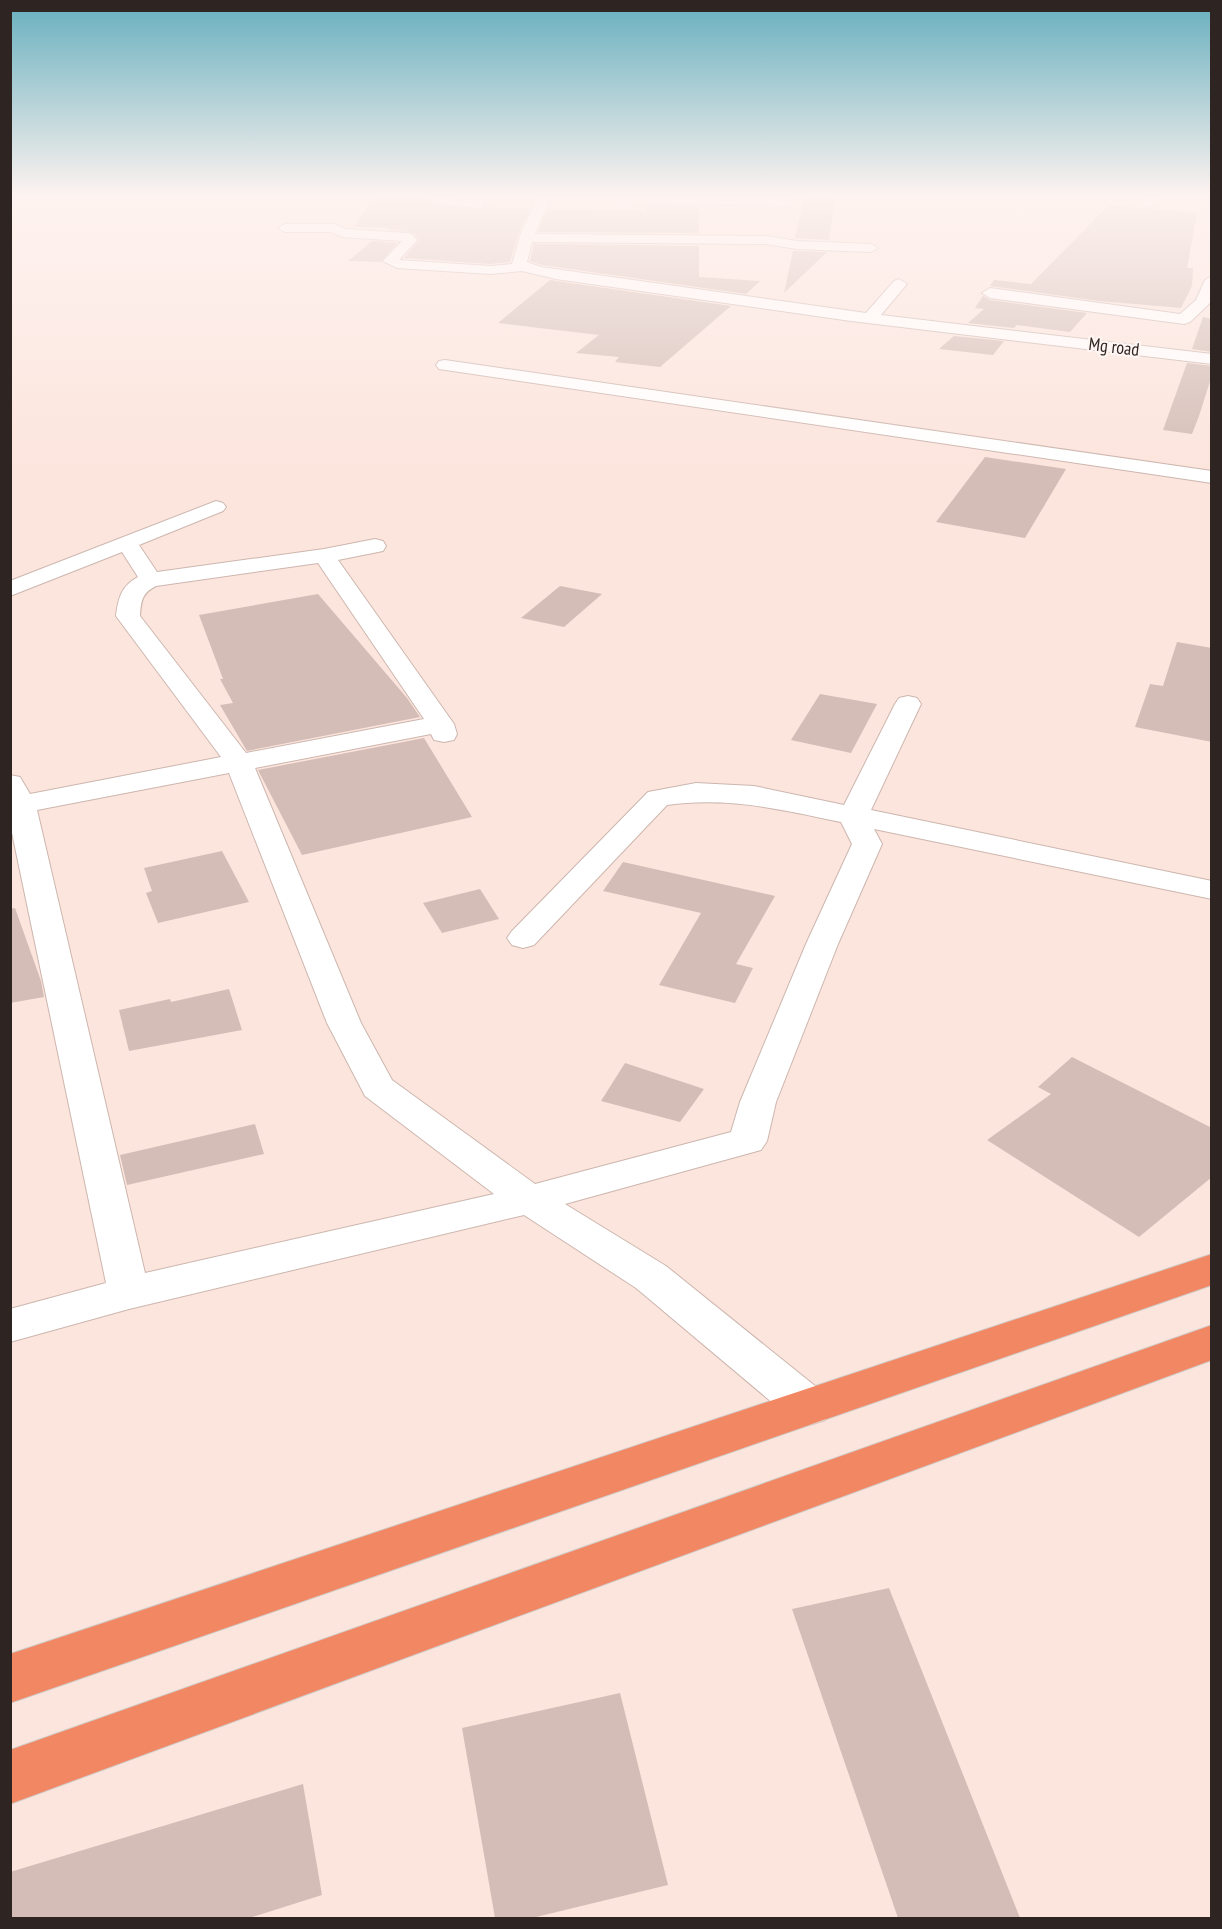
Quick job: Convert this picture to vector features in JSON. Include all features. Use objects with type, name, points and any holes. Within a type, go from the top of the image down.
[{"type":"highway","points":[[10,1679],[1212,1269]]},
{"type":"highway","points":[[10,1777],[1212,1341]]},
{"type":"street","name":"Mg road","points":[[655,287],[744,303],[1212,359]]},
{"type":"street","points":[[870,318],[896,287]]},
{"type":"street","points":[[990,293],[1184,319],[1203,302],[1209,287]]},
{"type":"street","points":[[445,365],[1212,477]]},
{"type":"street","points":[[10,589],[216,507]]},
{"type":"street","points":[[127,543],[152,580]]},
{"type":"street","points":[[375,546],[324,556],[152,580],[136,586],[129,597],[128,616],[239,762],[344,1023],[378,1088],[529,1200],[651,1277],[809,1407]]},
{"type":"street","points":[[129,1293],[14,798],[442,729],[324,556]]},
{"type":"street","points":[[853,817],[908,704]]},
{"type":"street","points":[[523,938],[658,798],[696,792],[754,795],[1212,890]]},
{"type":"street","points":[[10,1326],[129,1293],[529,1200],[748,1140],[758,1102],[822,944],[867,844],[853,817]]},
{"type":"building","points":[[542,287],[599,287],[731,306],[660,367],[615,362],[619,357],[576,353],[599,335],[498,323]]},
{"type":"building","points":[[697,287],[754,287],[746,294]]},
{"type":"building","points":[[997,287],[1191,287],[1181,308],[1099,301]]},
{"type":"building","points":[[983,296],[990,300],[1087,313],[1070,332],[1017,325],[1014,328],[968,323],[984,309],[975,308]]},
{"type":"building","points":[[1203,317],[1212,319],[1212,352],[1192,349]]},
{"type":"building","points":[[954,336],[1004,341],[993,355],[939,349]]},
{"type":"building","points":[[1187,363],[1212,366],[1212,375],[1192,434],[1163,430]]},
{"type":"building","points":[[985,457],[1066,469],[1025,538],[936,522]]},
{"type":"building","points":[[560,586],[602,594],[564,627],[521,618]]},
{"type":"building","points":[[318,594],[407,698],[420,717],[247,751],[220,705],[233,703],[220,679],[223,679],[199,615]]},
{"type":"building","points":[[1177,642],[1212,648],[1212,742],[1135,727],[1150,684],[1163,686]]},
{"type":"building","points":[[820,694],[877,704],[851,753],[791,740]]},
{"type":"building","points":[[424,738],[472,817],[302,855],[258,770]]},
{"type":"building","points":[[222,851],[249,902],[158,923],[146,893],[152,891],[144,868]]},
{"type":"building","points":[[623,862],[775,896],[736,964],[753,968],[735,1003],[659,985],[701,913],[603,891]]},
{"type":"building","points":[[480,889],[499,919],[442,933],[423,903]]},
{"type":"building","points":[[15,908],[41,981],[44,997],[10,1003],[10,909]]},
{"type":"building","points":[[229,989],[242,1030],[129,1051],[119,1010],[170,999],[171,1002]]},
{"type":"building","points":[[1072,1057],[1212,1128],[1212,1177],[1139,1237],[987,1140],[1051,1094],[1038,1087]]},
{"type":"building","points":[[625,1063],[704,1089],[680,1122],[601,1101]]},
{"type":"building","points":[[255,1124],[264,1154],[127,1185],[120,1155]]},
{"type":"building","points":[[889,1588],[1020,1918],[898,1918],[792,1609]]},
{"type":"building","points":[[620,1693],[668,1885],[532,1918],[495,1918],[462,1728]]},
{"type":"building","points":[[303,1784],[322,1895],[249,1918],[10,1918],[10,1872]]}]
